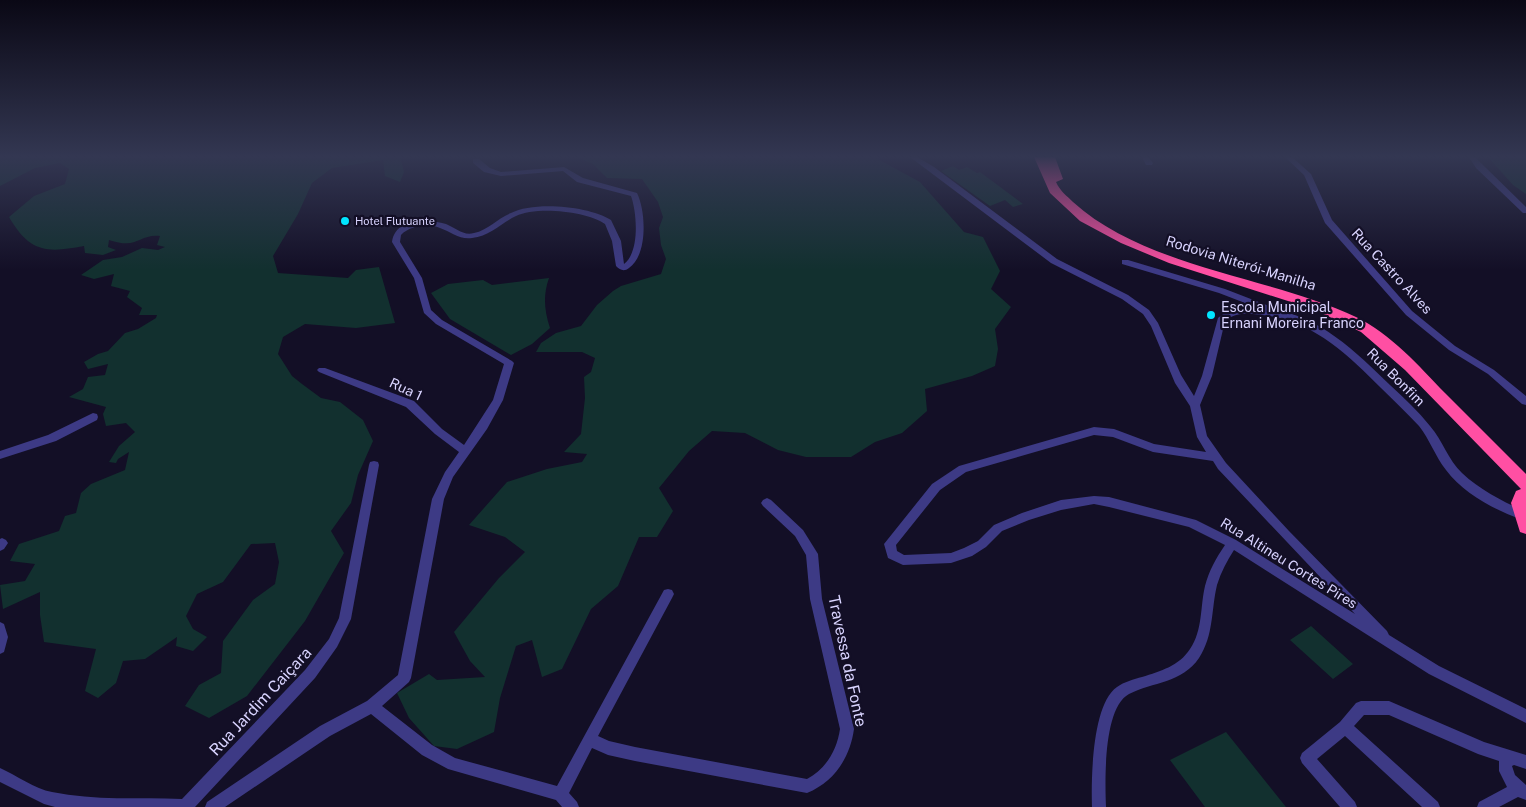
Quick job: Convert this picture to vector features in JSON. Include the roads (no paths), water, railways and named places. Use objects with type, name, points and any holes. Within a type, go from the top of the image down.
[{"type":"highway","name":"Rodovia Niterói-Manilha","points":[[1060,195],[1067,203],[1106,232],[1158,255],[1294,296],[1354,321],[1405,360],[1508,459],[1526,470]]},
{"type":"highway","name":"Rodovia Niterói-Manilha","points":[[1071,195],[1090,212],[1114,226],[1160,247],[1304,290],[1332,301],[1362,318],[1415,359],[1508,459],[1526,484]]},
{"type":"highway","points":[[1523,520],[1519,503],[1522,496],[1526,494]]},
{"type":"street","points":[[212,807],[325,732],[372,706],[404,678],[438,499],[449,474],[498,400],[509,363],[439,322],[427,310],[418,278],[396,242],[400,229],[407,226],[428,224],[443,226],[462,235],[473,236],[520,211],[536,209],[594,215],[608,222],[615,235],[620,266],[624,268],[630,264],[640,241],[638,206],[633,195]]},
{"type":"street","points":[[968,195],[1044,254],[1073,273],[1119,293],[1148,313],[1155,324],[1182,389],[1196,405],[1202,437],[1215,457],[1285,534],[1393,645]]},
{"type":"street","name":"Rua Castro Alves","points":[[1316,195],[1328,221],[1409,312],[1452,348],[1492,372],[1526,401]]},
{"type":"street","points":[[1509,195],[1526,211]]},
{"type":"street","points":[[1125,262],[1222,291],[1273,311]]},
{"type":"street","name":"Rua Bonfim","points":[[1196,405],[1207,376],[1221,320],[1226,315],[1236,312],[1273,311],[1319,329],[1346,348],[1427,430],[1453,471],[1470,486],[1523,520]]},
{"type":"street","name":"Rua 1","points":[[322,370],[410,404],[421,411],[429,423],[442,435],[466,451]]},
{"type":"street","points":[[0,455],[52,438],[93,417]]},
{"type":"street","name":"Rua Altineu Cortes Pires","points":[[1215,457],[1153,448],[1114,433],[1094,431],[963,469],[936,487],[890,544],[892,554],[903,560],[951,558],[968,552],[982,544],[998,528],[1026,516],[1061,505],[1094,500],[1192,523],[1232,542],[1434,670],[1526,716]]},
{"type":"street","name":"Rua Jardim Caiçara","points":[[188,806],[310,674],[333,643],[345,619],[374,465]]},
{"type":"street","name":"Travessa da Fonte","points":[[591,740],[608,748],[635,754],[807,786],[817,783],[833,763],[846,740],[847,728],[816,599],[812,554],[799,533],[767,503]]},
{"type":"street","points":[[1099,807],[1102,754],[1110,705],[1122,691],[1165,676],[1186,663],[1194,655],[1205,633],[1214,576],[1232,542]]},
{"type":"street","points":[[560,794],[591,740],[626,670],[668,594]]},
{"type":"street","points":[[0,628],[2,638],[0,648]]},
{"type":"street","points":[[372,706],[428,750],[453,764],[560,794],[572,807]]},
{"type":"street","points":[[1350,807],[1307,758],[1345,727],[1361,708],[1389,708],[1483,749],[1520,760]]},
{"type":"street","points":[[1345,727],[1433,807]]},
{"type":"street","points":[[1484,807],[1522,791],[1508,779],[1504,769],[1506,761],[1520,760]]},
{"type":"street","points":[[0,775],[49,799],[99,806],[188,806]]},
{"type":"place","name":"Hotel Flutuante","points":[[345,221]]},
{"type":"place","name":"Escola Municipal Ernani Moreira Franco","points":[[1211,315]]}]
